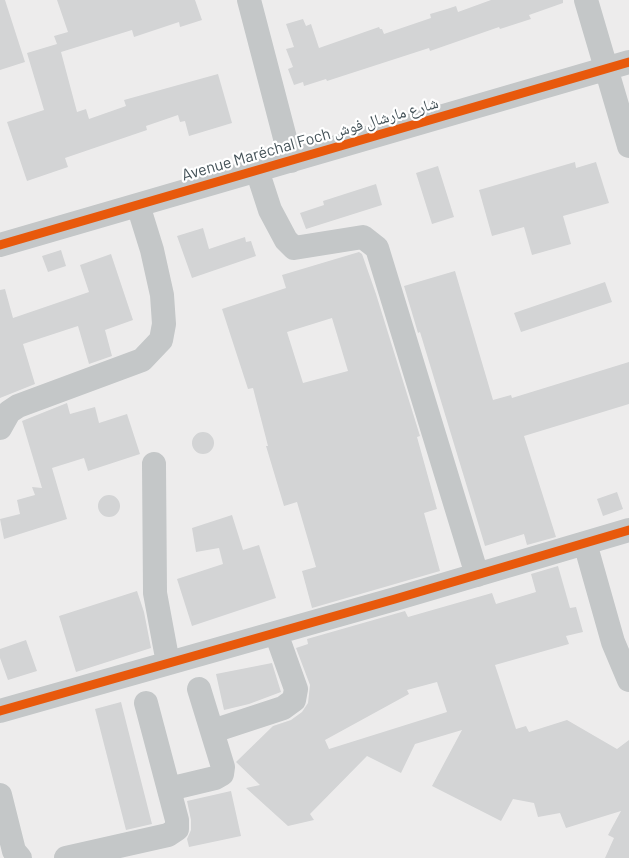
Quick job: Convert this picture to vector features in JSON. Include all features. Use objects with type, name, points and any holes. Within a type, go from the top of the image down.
[{"type":"street","points":[[249,0],[291,160]]},
{"type":"street","points":[[586,0],[618,66],[629,146]]},
{"type":"street","name":"Avenue Maréchal Foch شارع مارشال فوش","points":[[0,245],[618,66]]},
{"type":"street","points":[[257,170],[270,210],[286,240],[294,248],[363,237],[378,248],[477,575]]},
{"type":"street","points":[[0,428],[9,412],[18,406],[142,360],[161,340],[164,324],[162,295],[152,250],[138,205]]},
{"type":"street","points":[[154,464],[155,593],[168,663]]},
{"type":"street","points":[[0,711],[629,530]]},
{"type":"street","points":[[585,543],[613,642],[629,680]]},
{"type":"street","points":[[213,730],[283,708],[294,700],[296,689],[276,633]]},
{"type":"street","points":[[169,789],[215,778],[222,774],[223,767],[199,688]]},
{"type":"street","points":[[66,858],[168,835],[177,829],[177,820],[146,703]]},
{"type":"street","points":[[0,795],[14,851],[20,858]]},
{"type":"building","points":[[0,0],[5,0],[25,62],[0,70]]},
{"type":"building","points":[[57,0],[195,0],[202,20],[180,27],[179,22],[134,37],[132,30],[61,52],[77,112],[86,109],[89,119],[126,106],[124,100],[218,74],[232,123],[189,136],[185,121],[180,122],[178,115],[146,126],[147,130],[65,158],[68,167],[27,181],[7,122],[44,110],[27,53],[57,44],[54,36],[68,32]]},
{"type":"building","points":[[491,0],[563,0],[563,3],[529,15],[531,19],[500,29],[499,27],[430,51],[429,48],[327,81],[326,79],[304,86],[303,82],[294,85],[288,69],[293,67],[286,49],[294,47],[286,24],[303,19],[306,26],[311,24],[319,48],[379,27],[384,34],[431,18],[430,14],[456,6],[458,12]]},
{"type":"building","points":[[575,162],[576,168],[596,162],[609,203],[563,216],[571,244],[532,255],[524,227],[492,236],[479,190]]},
{"type":"building","points":[[438,166],[454,217],[432,224],[416,173]]},
{"type":"building","points":[[376,184],[382,205],[306,229],[300,213],[324,205],[323,201]]},
{"type":"building","points":[[203,228],[209,249],[245,237],[246,242],[251,241],[256,256],[192,278],[177,236]]},
{"type":"building","points":[[61,250],[66,266],[48,272],[42,256]]},
{"type":"building","points":[[359,252],[362,254],[420,436],[417,437],[437,509],[424,513],[440,571],[312,608],[302,571],[316,567],[297,502],[284,506],[266,446],[268,446],[253,388],[248,389],[222,309],[286,288],[282,275]],"holes":[[[332,318],[348,371],[303,383],[287,332]]]},
{"type":"building","points":[[111,254],[133,320],[105,330],[112,356],[89,364],[78,326],[23,344],[35,384],[0,398],[0,290],[5,289],[13,318],[89,292],[80,265]]},
{"type":"building","points":[[455,271],[493,400],[511,395],[512,398],[629,362],[629,404],[524,436],[556,537],[527,545],[524,534],[485,546],[404,286]]},
{"type":"building","points":[[605,282],[612,302],[521,332],[514,313]]},
{"type":"building","points":[[67,403],[70,414],[95,407],[99,423],[127,414],[140,454],[88,471],[84,458],[52,468],[67,519],[4,539],[0,519],[20,514],[17,500],[35,495],[32,487],[42,488],[22,421]]},
{"type":"building","points":[[203,432],[211,435],[214,443],[211,451],[203,454],[195,451],[192,443],[195,435]]},
{"type":"building","points":[[617,492],[623,509],[603,516],[597,499]]},
{"type":"building","points":[[109,495],[117,498],[120,506],[117,514],[109,517],[101,514],[98,506],[101,498]]},
{"type":"building","points":[[232,515],[243,550],[259,545],[276,598],[192,626],[177,579],[223,564],[219,548],[196,552],[192,528]]},
{"type":"building","points":[[558,566],[570,608],[576,607],[583,632],[566,636],[569,644],[495,665],[516,729],[526,726],[529,732],[567,720],[617,749],[629,740],[629,858],[605,858],[614,838],[608,835],[621,811],[566,828],[560,813],[538,817],[534,803],[513,799],[501,821],[432,786],[462,730],[415,744],[401,773],[367,756],[310,814],[314,820],[288,826],[246,788],[260,785],[236,762],[273,726],[291,720],[302,712],[308,703],[310,685],[296,648],[308,644],[307,639],[405,611],[408,617],[492,593],[496,604],[536,592],[531,574]],"holes":[[[437,682],[447,712],[329,749],[325,740],[409,694],[407,690]]]},
{"type":"building","points":[[137,591],[151,648],[76,672],[59,616]]},
{"type":"building","points":[[26,640],[37,671],[8,680],[0,658],[0,649]]},
{"type":"building","points":[[272,663],[281,692],[249,704],[224,710],[216,674]]},
{"type":"building","points":[[121,702],[152,824],[126,830],[95,709]]},
{"type":"building","points":[[231,791],[241,836],[189,847],[187,839],[191,830],[191,820],[187,801]]},
{"type":"cycle path","points":[[0,245],[629,62]]},
{"type":"cycle path","points":[[0,711],[629,530]]}]
